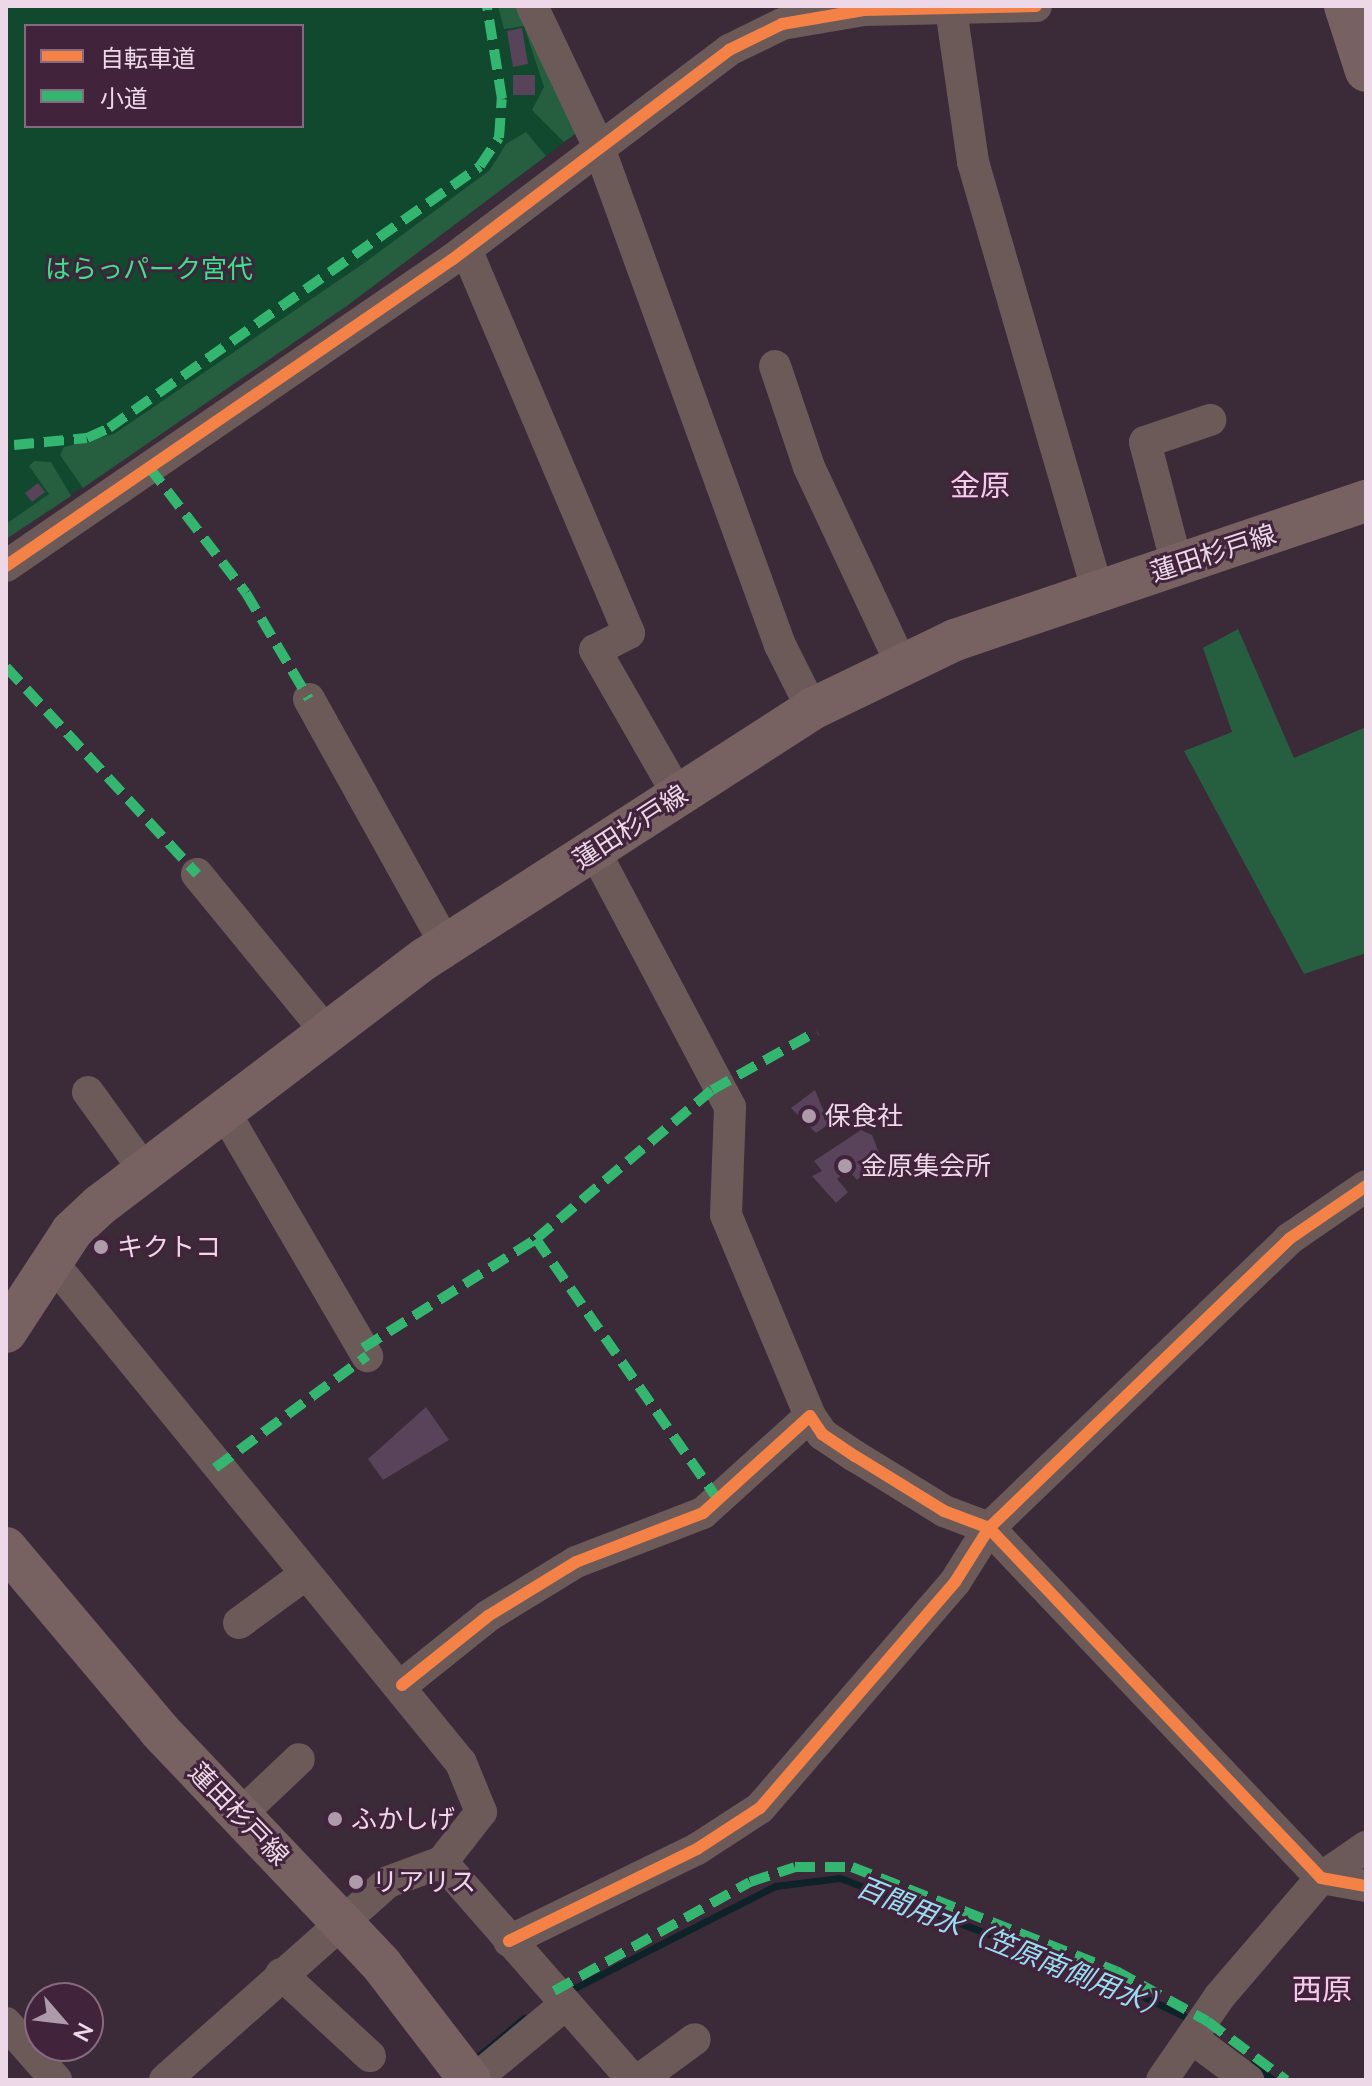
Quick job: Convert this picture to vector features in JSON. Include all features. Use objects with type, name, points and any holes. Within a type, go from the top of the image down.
[{"type":"main road","points":[[1345,6],[1366,71]]},
{"type":"main road","name":"蓮田杉戸線","points":[[6,1332],[72,1231],[145,1171],[446,945],[812,709],[900,661],[1097,590],[1366,501]]},
{"type":"main road","name":"蓮田杉戸線","points":[[9,1559],[240,1815],[341,1920],[472,2080]]},
{"type":"street","points":[[532,6],[598,145],[780,645],[812,709]]},
{"type":"street","points":[[6,566],[466,249],[672,87],[782,24],[864,10],[1036,6]]},
{"type":"street","points":[[951,9],[973,162],[1097,590]]},
{"type":"street","points":[[466,249],[629,633],[595,650],[678,795]]},
{"type":"street","points":[[775,366],[809,467],[900,661]]},
{"type":"street","points":[[1177,565],[1145,442],[1210,420]]},
{"type":"street","points":[[309,699],[446,945]]},
{"type":"street","points":[[594,850],[730,1107],[726,1215],[810,1416],[822,1434],[944,1511],[989,1528],[1186,1727],[1321,1878],[1366,1886]]},
{"type":"street","points":[[197,874],[327,1033]]},
{"type":"street","points":[[88,1092],[145,1171]]},
{"type":"street","points":[[224,1111],[367,1356]]},
{"type":"street","points":[[509,1941],[697,1849],[760,1808],[955,1582],[989,1528],[1289,1239],[1366,1186]]},
{"type":"street","points":[[51,1261],[306,1574],[402,1685],[478,1793],[474,1830],[442,1862],[388,1882],[341,1920],[165,2080]]},
{"type":"street","points":[[402,1685],[488,1616],[576,1562],[703,1513],[810,1416]]},
{"type":"street","points":[[239,1623],[306,1574]]},
{"type":"street","points":[[240,1815],[299,1759]]},
{"type":"street","points":[[1162,2080],[1321,1878],[1366,1847]]},
{"type":"street","points":[[442,1862],[633,2080]]},
{"type":"street","points":[[281,1974],[370,2056]]},
{"type":"street","points":[[472,2080],[566,2004]]},
{"type":"street","points":[[6,2023],[56,2080]]},
{"type":"street","points":[[639,2080],[695,2039]]},
{"type":"street","points":[[1193,2039],[1248,2080]]},
{"type":"green space","name":"はらっパーク宮代","points":[[6,6],[526,6],[582,129],[348,305],[6,539]]},
{"type":"green space","points":[[498,6],[526,6],[582,129],[564,142],[532,110],[544,87],[524,26],[504,29]]},
{"type":"green space","points":[[526,132],[546,156],[348,305],[83,488],[60,455],[64,447],[114,434],[367,261],[490,170],[506,144]]},
{"type":"green space","points":[[34,461],[51,462],[71,496],[6,539],[6,524],[49,494],[29,466]]},
{"type":"green space","points":[[1238,629],[1294,758],[1366,727],[1366,953],[1304,974],[1184,751],[1232,732],[1203,648]]},
{"type":"building","points":[[522,28],[528,64],[513,67],[507,31]]},
{"type":"building","points":[[513,75],[535,75],[535,95],[513,95]]},
{"type":"building","points":[[38,483],[45,492],[32,502],[25,493]]},
{"type":"building","name":"保食社","points":[[815,1090],[829,1124],[816,1133],[791,1108]]},
{"type":"building","name":"金原集会所","points":[[861,1130],[872,1135],[881,1158],[857,1180],[848,1170],[837,1179],[848,1192],[836,1203],[812,1176],[822,1171],[814,1161]]},
{"type":"building","points":[[426,1407],[449,1440],[383,1480],[368,1459]]},
{"type":"waterway","name":"百間用水（笠原南側用水）","points":[[565,1993],[775,1886],[840,1878],[1107,1979],[1194,2021]]},
{"type":"waterway","name":"百間用水（笠原南側用水）","points":[[473,2061],[524,2018]]},
{"type":"waterway","name":"百間用水（笠原南側用水）","points":[[1252,2064],[1273,2080]]},
{"type":"marked path","points":[[14,445],[87,438],[109,428],[480,166],[499,138],[502,99],[487,6]]},
{"type":"marked path","points":[[149,467],[246,593],[309,699]]},
{"type":"marked path","points":[[6,667],[197,874]]},
{"type":"marked path","points":[[363,1348],[536,1239],[712,1090],[817,1031]]},
{"type":"marked path","points":[[536,1239],[719,1501]]},
{"type":"marked path","points":[[215,1468],[367,1356]]},
{"type":"marked path","points":[[554,1991],[750,1882],[795,1867],[852,1867],[1116,1971],[1207,2021],[1286,2080]]},
{"type":"cycle path","points":[[6,566],[453,259],[729,50],[782,24],[864,10],[1036,6]]},
{"type":"cycle path","points":[[509,1941],[697,1849],[760,1808],[955,1582],[989,1528],[1289,1239],[1366,1186]]},
{"type":"cycle path","points":[[402,1685],[488,1616],[576,1562],[703,1513],[810,1416],[822,1434],[855,1456],[944,1511],[989,1528],[1321,1878],[1366,1886]]},
{"type":"place","name":"保食社","points":[[809,1116]]},
{"type":"place","name":"金原集会所","points":[[845,1166]]},
{"type":"place","name":"キクトコ","points":[[101,1247]]},
{"type":"place","name":"ふかしげ","points":[[335,1819]]},
{"type":"place","name":"リアリス","points":[[356,1882]]},
{"type":"district","name":"金原","points":[[980,484]]},
{"type":"district","name":"西原","points":[[1322,1988]]}]
